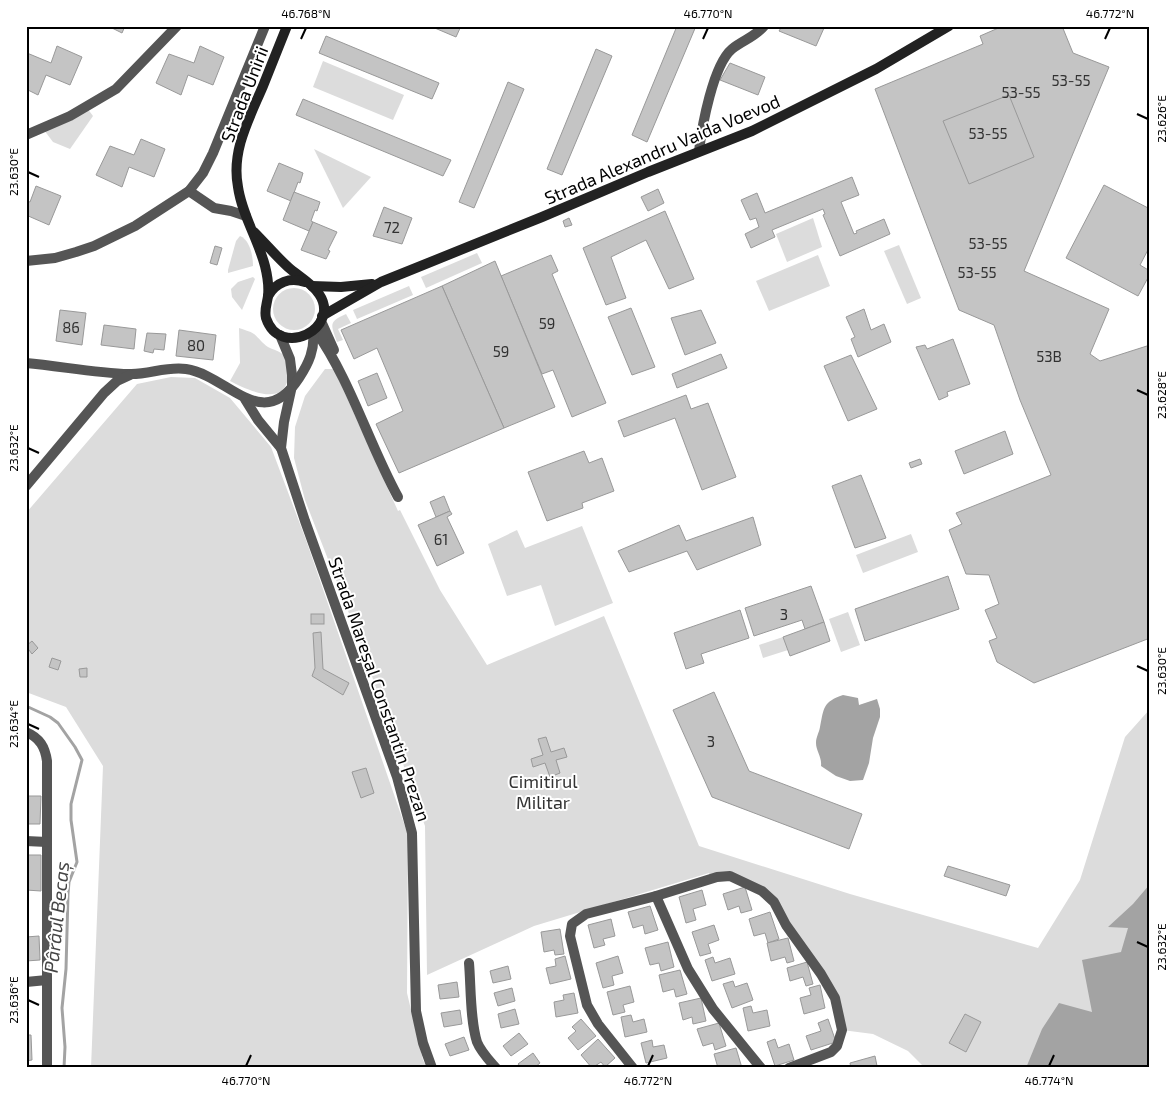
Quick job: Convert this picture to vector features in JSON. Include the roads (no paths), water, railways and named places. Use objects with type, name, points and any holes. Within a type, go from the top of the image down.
[{"type":"main road","name":"Strada Unirii","points":[[280,335],[274,330],[266,317],[265,306],[268,296],[265,266],[254,232],[246,216],[236,178],[238,151],[242,135],[287,26]]},
{"type":"main road","name":"Strada Alexandru Vaida Voevod","points":[[322,318],[378,283],[790,114],[876,69],[949,26]]},
{"type":"main road","name":"Strada Unirii","points":[[254,232],[288,268],[310,284],[321,298],[324,306],[322,318]]},
{"type":"main road","points":[[268,296],[274,287],[284,281],[296,280],[310,284]]},
{"type":"main road","name":"Strada Alexandru Vaida Voevod","points":[[310,284],[341,287],[378,283]]},
{"type":"main road","points":[[280,335],[296,338],[306,336],[314,331],[322,318]]},
{"type":"street","points":[[26,135],[70,116],[116,89],[177,26]]},
{"type":"street","points":[[26,261],[55,258],[94,246],[135,226],[189,191],[203,173],[213,153],[264,26]]},
{"type":"street","points":[[699,152],[714,79],[723,60],[732,49],[757,34],[764,26]]},
{"type":"street","points":[[189,191],[214,208],[246,216]]},
{"type":"street","points":[[322,318],[342,375]]},
{"type":"street","points":[[314,331],[326,346],[342,375],[398,497]]},
{"type":"street","name":"Strada Mareșal Constantin Prezan","points":[[292,386],[302,373],[311,354],[314,345],[314,331]]},
{"type":"street","name":"Strada Mareșal Constantin Prezan","points":[[280,335],[290,359],[292,386],[284,422],[281,448],[410,818],[412,832],[416,1011],[423,1043],[432,1068]]},
{"type":"street","points":[[26,363],[131,374],[164,369],[187,369],[217,382],[245,399],[256,402],[271,402],[280,398],[292,386]]},
{"type":"street","points":[[26,486],[104,393],[117,381],[131,374]]},
{"type":"street","points":[[245,399],[258,420],[281,448]]},
{"type":"street","points":[[26,732],[40,742],[46,755],[48,777],[47,1068]]},
{"type":"street","points":[[26,841],[47,842]]},
{"type":"street","points":[[633,1068],[598,1024],[587,1005],[570,936],[572,924],[586,914],[656,896],[717,877],[730,876],[762,891],[774,902],[786,925],[821,974],[835,998],[842,1030],[837,1046],[831,1052],[789,1068]]},
{"type":"street","points":[[656,896],[688,969],[713,1009],[760,1068]]},
{"type":"street","points":[[469,963],[474,1027],[478,1043],[484,1054],[496,1068]]},
{"type":"street","points":[[26,982],[47,980]]},
{"type":"waterway","name":"Pârâul Becaș","points":[[26,706],[50,717],[58,723],[82,760],[71,804],[71,820],[77,862],[69,882],[68,894],[66,969],[62,1008],[65,1047],[64,1068]]},
{"type":"park label","name":"Cimitirul Militar","points":[[543,791]]}]
